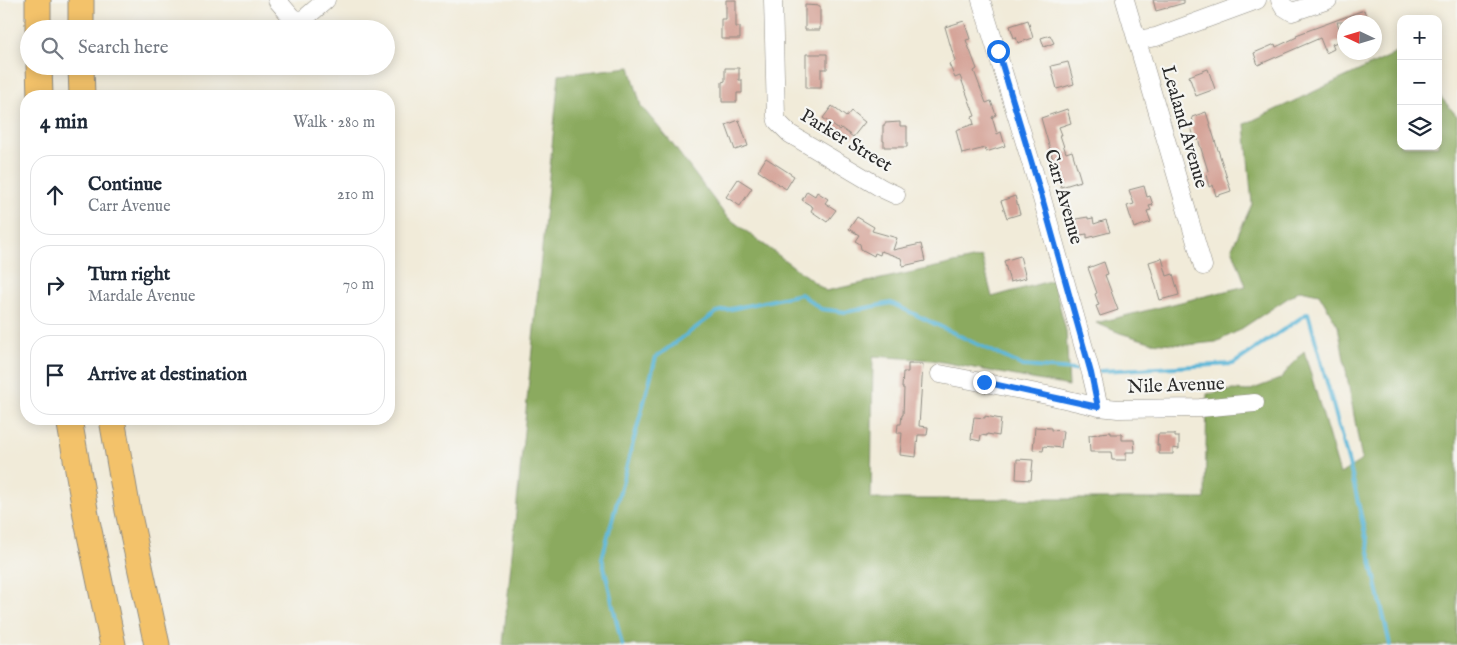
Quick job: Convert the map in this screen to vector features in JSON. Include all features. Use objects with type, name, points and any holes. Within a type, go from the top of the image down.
[{"type":"highway","points":[[38,0],[38,20]]},
{"type":"highway","points":[[81,0],[81,20]]},
{"type":"highway","points":[[39,75],[40,90]]},
{"type":"highway","points":[[82,75],[82,90]]},
{"type":"highway","points":[[70,425],[87,521],[113,645]]},
{"type":"highway","points":[[113,425],[132,529],[157,645]]},
{"type":"street","points":[[277,0],[294,20],[304,19],[326,0]]},
{"type":"street","name":"Parker Street","points":[[774,0],[777,121],[790,134],[806,145],[896,195]]},
{"type":"street","name":"Carr Avenue","points":[[981,0],[1041,194],[1091,373],[1098,407]]},
{"type":"street","name":"Lealand Avenue","points":[[1125,0],[1203,266]]},
{"type":"street","points":[[1137,40],[1156,37],[1257,0]]},
{"type":"street","points":[[1289,4],[1328,0]]},
{"type":"street","name":"Nile Avenue","points":[[940,374],[1098,407],[1118,409],[1178,409],[1255,403]]},
{"type":"green space","points":[[1397,53],[1397,150],[1442,150],[1442,99],[1457,116],[1457,645],[503,645],[559,75],[630,67],[641,106],[670,141],[726,216],[826,291],[982,257],[992,297],[1053,280],[1066,331],[1069,386],[932,360],[873,356],[871,499],[1205,499],[1207,394],[1233,390],[1248,391],[1280,379],[1304,351],[1340,474],[1362,460],[1338,326],[1319,294],[1300,290],[1238,331],[1216,342],[1187,345],[1150,342],[1096,323],[1246,286],[1232,248],[1252,204],[1245,124]]},
{"type":"building","points":[[726,0],[736,0],[736,27],[740,27],[740,39],[721,39],[721,19],[726,19]]},
{"type":"building","points":[[1153,0],[1184,0],[1184,3],[1156,11]]},
{"type":"building","points":[[805,5],[820,6],[820,30],[805,30]]},
{"type":"building","points":[[1364,10],[1366,15],[1350,15]]},
{"type":"building","points":[[1028,20],[1033,38],[1018,43],[1010,26]]},
{"type":"building","points":[[1337,20],[1337,42],[1332,44],[1334,49],[1326,53],[1320,38],[1258,65],[1254,53],[1275,44],[1276,47],[1297,37],[1296,35]]},
{"type":"building","points":[[964,21],[970,39],[966,40],[977,69],[974,71],[986,103],[991,101],[996,115],[992,117],[997,134],[1001,132],[1005,146],[986,152],[985,148],[962,154],[956,130],[974,124],[972,117],[975,116],[960,76],[955,78],[949,64],[955,61],[945,27]]},
{"type":"building","points":[[1050,35],[1054,43],[1044,47],[1041,38]]},
{"type":"building","points":[[806,54],[827,54],[827,69],[821,69],[821,88],[806,88]]},
{"type":"building","points":[[1068,62],[1074,84],[1057,89],[1051,66]]},
{"type":"building","points":[[725,68],[739,68],[739,80],[742,80],[742,93],[737,93],[737,102],[722,102],[722,82],[725,81]]},
{"type":"building","points":[[1208,69],[1215,89],[1196,96],[1189,76]]},
{"type":"building","points":[[832,106],[846,117],[851,111],[865,122],[853,137],[841,128],[839,130],[823,118]]},
{"type":"building","points":[[1067,109],[1071,123],[1059,127],[1062,135],[1060,135],[1066,153],[1072,151],[1081,181],[1061,187],[1041,118]]},
{"type":"building","points":[[1206,112],[1231,191],[1216,196],[1213,185],[1209,187],[1206,175],[1209,174],[1198,139],[1195,140],[1191,127],[1194,126],[1192,117]]},
{"type":"building","points":[[739,120],[748,146],[735,150],[726,125]]},
{"type":"building","points":[[900,122],[900,126],[907,126],[907,147],[884,147],[883,125],[885,123]]},
{"type":"building","points":[[766,158],[794,176],[786,189],[758,171]]},
{"type":"building","points":[[738,179],[752,188],[740,206],[726,197]]},
{"type":"building","points":[[1144,186],[1147,197],[1150,196],[1153,205],[1149,206],[1151,210],[1147,211],[1151,222],[1134,228],[1127,206],[1134,204],[1129,190]]},
{"type":"building","points":[[807,191],[815,196],[817,192],[828,199],[825,203],[836,210],[827,222],[811,211],[813,207],[802,200]]},
{"type":"building","points":[[1015,196],[1020,214],[1007,218],[1001,201]]},
{"type":"building","points":[[857,217],[874,227],[872,231],[897,238],[893,250],[921,244],[925,261],[903,266],[901,258],[881,251],[880,255],[875,253],[874,256],[861,249],[860,244],[855,241],[859,235],[849,229]]},
{"type":"building","points":[[1088,217],[1088,219],[1093,218],[1094,224],[1106,220],[1110,232],[1087,238],[1087,234],[1080,235],[1079,232],[1073,234],[1071,223],[1077,222],[1076,219]]},
{"type":"building","points":[[1020,256],[1026,278],[1010,282],[1004,261]]},
{"type":"building","points":[[1162,258],[1167,276],[1173,274],[1179,295],[1160,300],[1149,262]]},
{"type":"building","points":[[1104,262],[1108,274],[1105,275],[1118,310],[1100,316],[1096,306],[1099,305],[1095,294],[1097,293],[1088,268]]},
{"type":"building","points":[[908,364],[923,364],[919,426],[928,427],[927,435],[918,435],[916,457],[900,455],[902,433],[897,433],[898,424],[901,424],[903,415],[903,372],[908,372]]},
{"type":"building","points":[[985,416],[1001,419],[999,436],[987,434],[987,436],[981,435],[980,441],[971,439],[974,417],[985,418]]},
{"type":"building","points":[[1035,427],[1063,431],[1061,448],[1044,446],[1043,451],[1033,450]]},
{"type":"building","points":[[1111,432],[1111,434],[1122,434],[1122,440],[1134,440],[1135,452],[1126,452],[1126,460],[1112,460],[1111,452],[1090,452],[1089,435]]},
{"type":"building","points":[[1158,434],[1175,434],[1175,437],[1179,437],[1179,449],[1173,448],[1173,454],[1159,454],[1159,445],[1157,445]]},
{"type":"building","points":[[1017,459],[1033,460],[1031,480],[1016,479]]},
{"type":"waterway","points":[[622,645],[602,558],[656,357],[717,312],[801,294],[821,309],[846,312],[891,303],[1023,366],[1075,370]]},
{"type":"waterway","points":[[1100,371],[1233,364],[1308,313],[1351,471],[1390,645]]},
{"type":"route","points":[[984,382],[1098,407],[1091,373],[1041,194],[998,51]]}]
